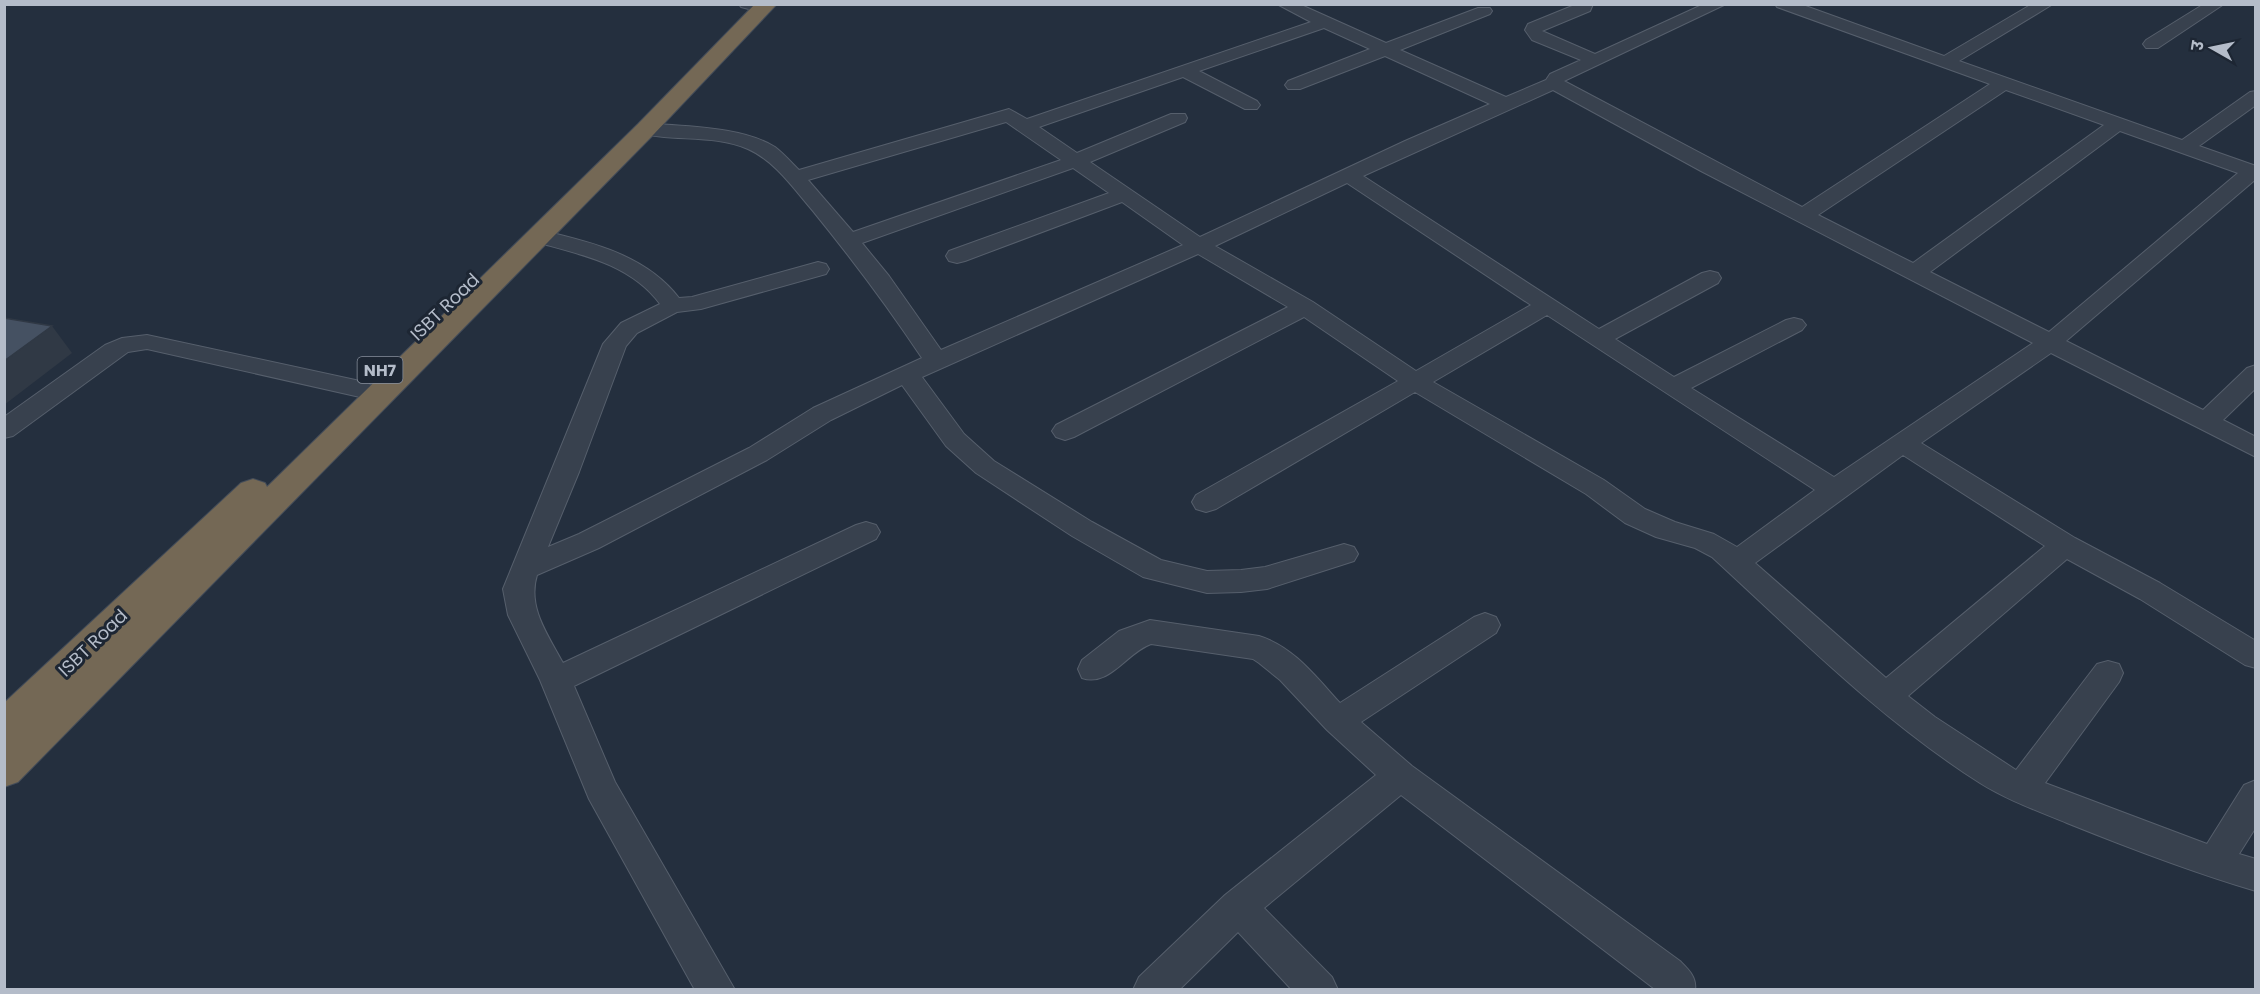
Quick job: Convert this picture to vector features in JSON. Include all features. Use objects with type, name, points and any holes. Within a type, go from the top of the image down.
[{"type":"highway","name":"NH7","points":[[4,770],[540,236],[580,186],[646,129],[755,5]]},
{"type":"highway","name":"ISBT Road","points":[[4,728],[360,389],[580,186],[755,5]]},
{"type":"street","points":[[1585,4],[1584,8],[1533,30],[1538,36],[1595,60]]},
{"type":"street","points":[[525,568],[600,536],[758,454],[822,414],[907,374],[1199,246],[1412,145],[1554,83],[1556,78],[1718,4]]},
{"type":"street","points":[[1783,4],[2254,173]]},
{"type":"street","points":[[2152,44],[2216,4]]},
{"type":"street","points":[[1288,5],[1323,23],[1505,104]]},
{"type":"street","points":[[1945,62],[2035,6]]},
{"type":"street","points":[[1294,85],[1484,11]]},
{"type":"street","points":[[795,177],[1017,120],[1183,70],[1323,23]]},
{"type":"street","points":[[1183,70],[1251,105]]},
{"type":"street","points":[[1554,83],[1708,167],[2256,448]]},
{"type":"street","points":[[1803,216],[2004,83]]},
{"type":"street","points":[[2184,148],[2256,96]]},
{"type":"street","points":[[987,100],[1078,160],[1199,246],[1305,307],[1416,382],[1595,486],[1635,516],[1666,530],[1704,541],[1736,561],[1886,697],[1964,756],[2021,789],[2098,820],[2216,863],[2256,875]]},
{"type":"street","points":[[849,241],[1078,160],[1178,118]]},
{"type":"street","points":[[1914,273],[2117,124]]},
{"type":"street","points":[[646,129],[698,133],[751,143],[769,152],[795,177],[849,241],[881,282],[936,362]]},
{"type":"street","points":[[1736,561],[1834,490],[2051,342],[2254,173]]},
{"type":"street","points":[[1350,176],[1673,388],[1834,490]]},
{"type":"street","points":[[957,256],[1125,194]]},
{"type":"street","points":[[540,236],[633,267],[659,287],[671,306]]},
{"type":"street","points":[[716,990],[601,789],[556,680],[523,615],[518,589],[615,344],[629,328],[666,311],[671,306],[693,304],[818,269]]},
{"type":"street","points":[[1598,339],[1710,278]]},
{"type":"street","points":[[1206,502],[1548,305]]},
{"type":"street","points":[[1065,431],[1305,307]]},
{"type":"street","points":[[1673,388],[1794,325]]},
{"type":"street","points":[[4,430],[113,350],[134,342],[147,342],[360,389]]},
{"type":"street","points":[[2206,422],[2256,373]]},
{"type":"street","points":[[907,374],[955,440],[985,467],[1082,529],[1153,569],[1206,582],[1241,582],[1267,578],[1344,554]]},
{"type":"street","points":[[1904,444],[2065,545],[2150,591],[2256,657]]},
{"type":"street","points":[[556,680],[866,532]]},
{"type":"street","points":[[1886,697],[2065,545]]},
{"type":"street","points":[[1338,721],[1485,625]]},
{"type":"street","points":[[1093,669],[1130,639],[1150,632],[1239,644],[1269,653],[1338,721],[1400,776],[1667,974],[1677,984],[1676,990]]},
{"type":"street","points":[[2021,789],[2108,673]]},
{"type":"street","points":[[1152,990],[1238,907],[1400,776]]},
{"type":"street","points":[[2216,863],[2256,795]]},
{"type":"street","points":[[1238,907],[1319,990]]},
{"type":"building","points":[[4,318],[52,326],[4,361]]}]
